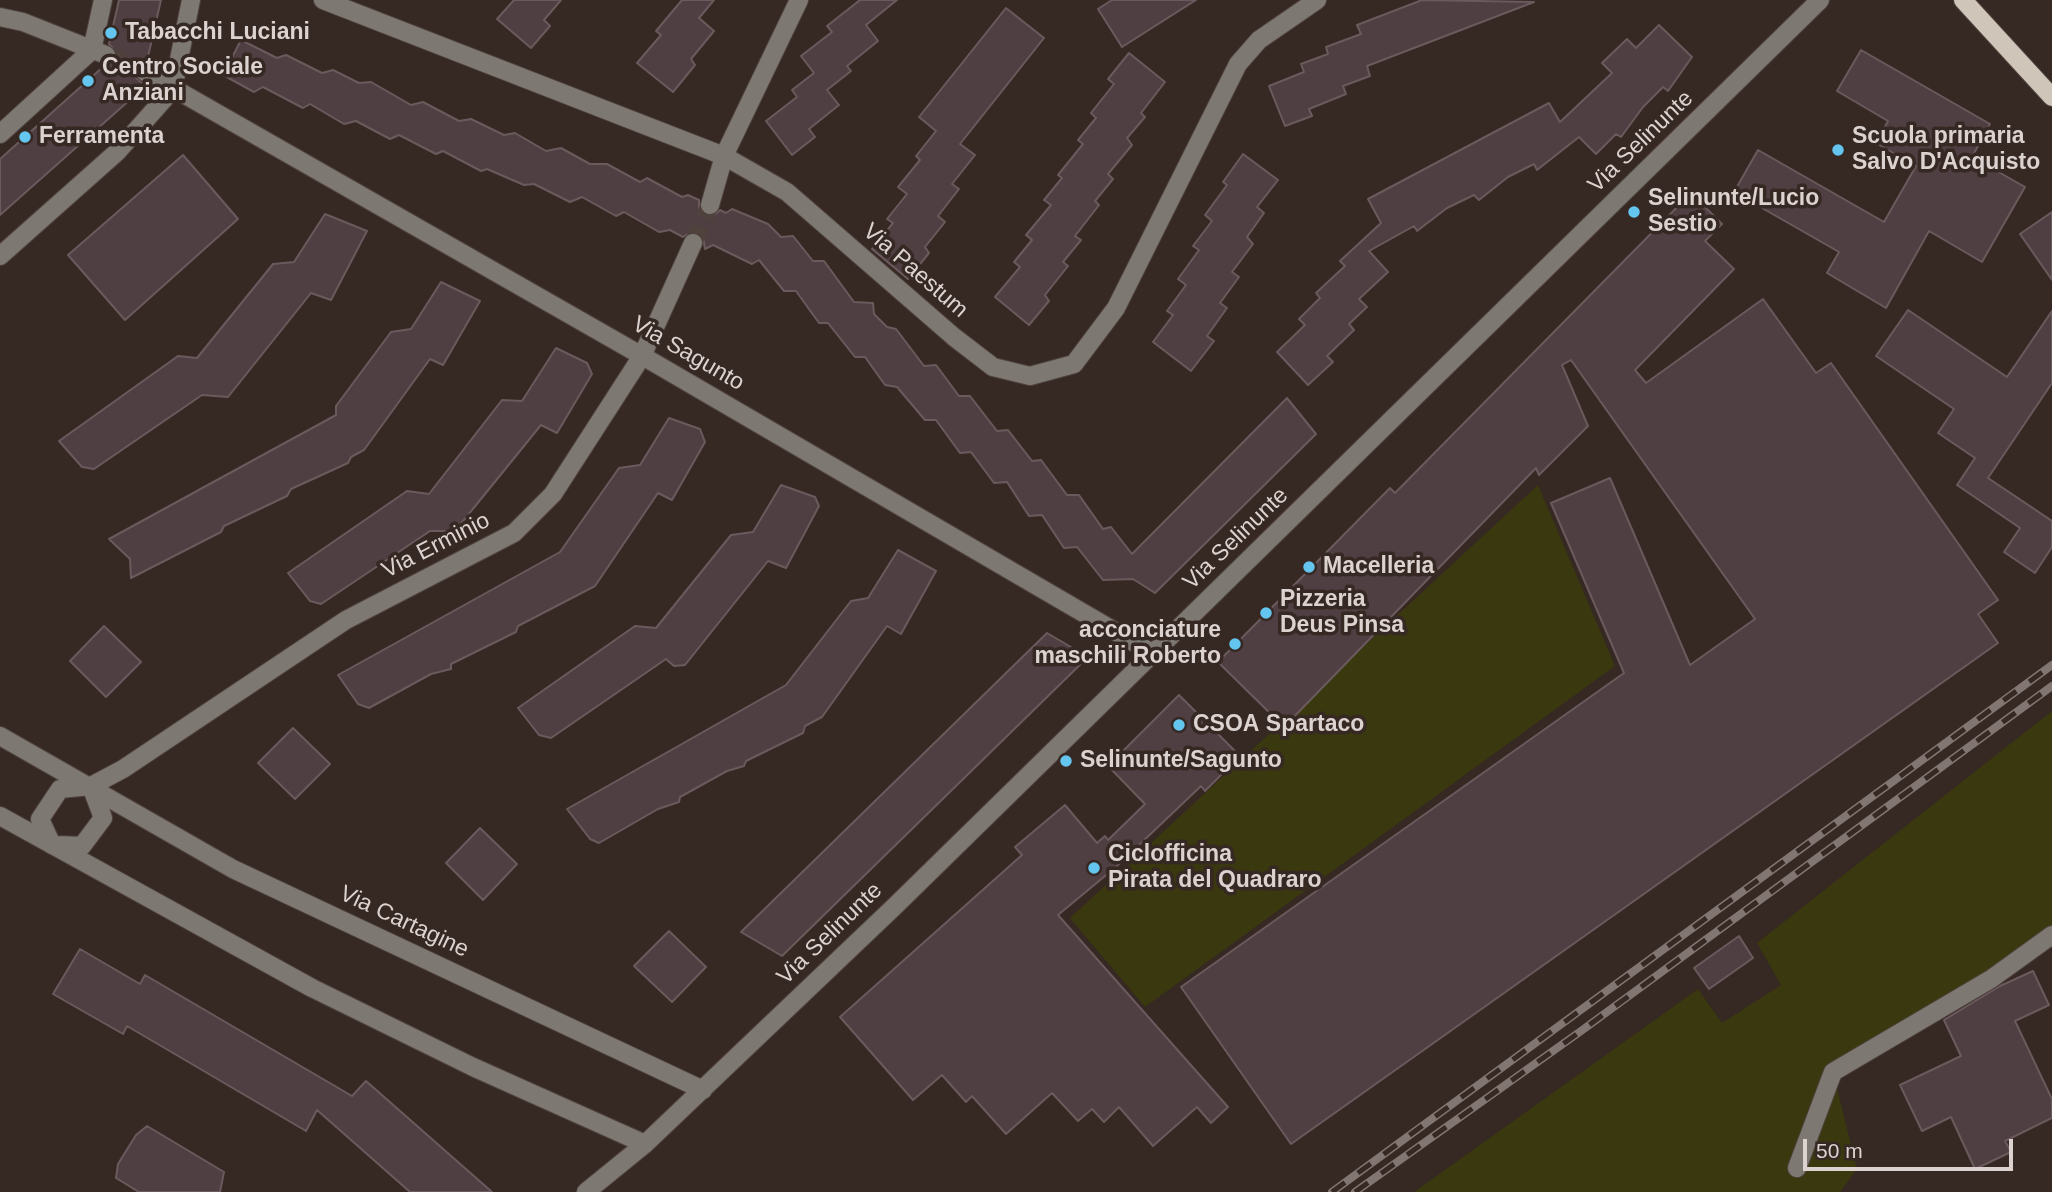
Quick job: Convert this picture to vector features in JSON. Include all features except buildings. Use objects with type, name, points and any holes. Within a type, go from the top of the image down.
[{"type":"main road","points":[[1963,0],[2052,97]]},
{"type":"street","points":[[0,134],[99,52],[103,0]]},
{"type":"street","points":[[0,256],[117,152],[173,89],[191,0]]},
{"type":"street","name":"Via Paestum","points":[[323,0],[724,156],[787,192],[954,337],[993,367],[1030,376],[1074,364],[1116,308],[1238,64],[1259,40],[1317,0]]},
{"type":"street","points":[[710,205],[724,156],[799,0]]},
{"type":"street","name":"Via Selinunte","points":[[586,1192],[646,1144],[905,896],[1821,0]]},
{"type":"street","points":[[0,17],[23,22],[99,52]]},
{"type":"street","name":"Via Sagunto","points":[[145,72],[642,356],[1152,653]]},
{"type":"street","name":"Via Erminio","points":[[91,786],[123,769],[346,620],[513,533],[553,494],[642,356],[693,243]]},
{"type":"street","name":"Via Cartagine","points":[[0,736],[233,869],[702,1090]]},
{"type":"street","points":[[91,786],[103,818],[82,846],[52,845],[40,819],[60,789],[91,786]]},
{"type":"street","points":[[0,816],[312,988],[473,1067],[646,1144]]},
{"type":"street","points":[[1797,1168],[1833,1072],[1991,979],[2052,935]]},
{"type":"shaded area","points":[[1538,485],[1615,666],[1145,1007],[1070,918]]},
{"type":"shaded area","points":[[2052,711],[2052,930],[1833,1072],[1857,1169],[1840,1192],[1414,1192],[1698,989],[1722,1023],[1781,985],[1757,943]]},
{"type":"tunnel","points":[[106,55],[145,72]]},
{"type":"tunnel","points":[[693,243],[710,205]]},
{"type":"railway","points":[[1332,1192],[2052,665]]},
{"type":"railway","points":[[1355,1192],[1581,1031],[2052,686]]},
{"type":"place","name":"Tabacchi Luciani","points":[[111,33]]},
{"type":"place","name":"Centro Sociale Anziani","points":[[88,81]]},
{"type":"place","name":"Ferramenta","points":[[25,137]]},
{"type":"place","name":"Scuola primaria Salvo D'Acquisto","points":[[1838,150]]},
{"type":"place","name":"Selinunte/Lucio Sestio","points":[[1634,212]]},
{"type":"place","name":"Macelleria","points":[[1309,567]]},
{"type":"place","name":"Pizzeria Deus Pinsa","points":[[1266,613]]},
{"type":"place","name":"acconciature maschili Roberto","points":[[1235,644]]},
{"type":"place","name":"CSOA Spartaco","points":[[1179,725]]},
{"type":"place","name":"Selinunte/Sagunto","points":[[1066,761]]},
{"type":"place","name":"Ciclofficina Pirata del Quadraro","points":[[1094,868]]}]
